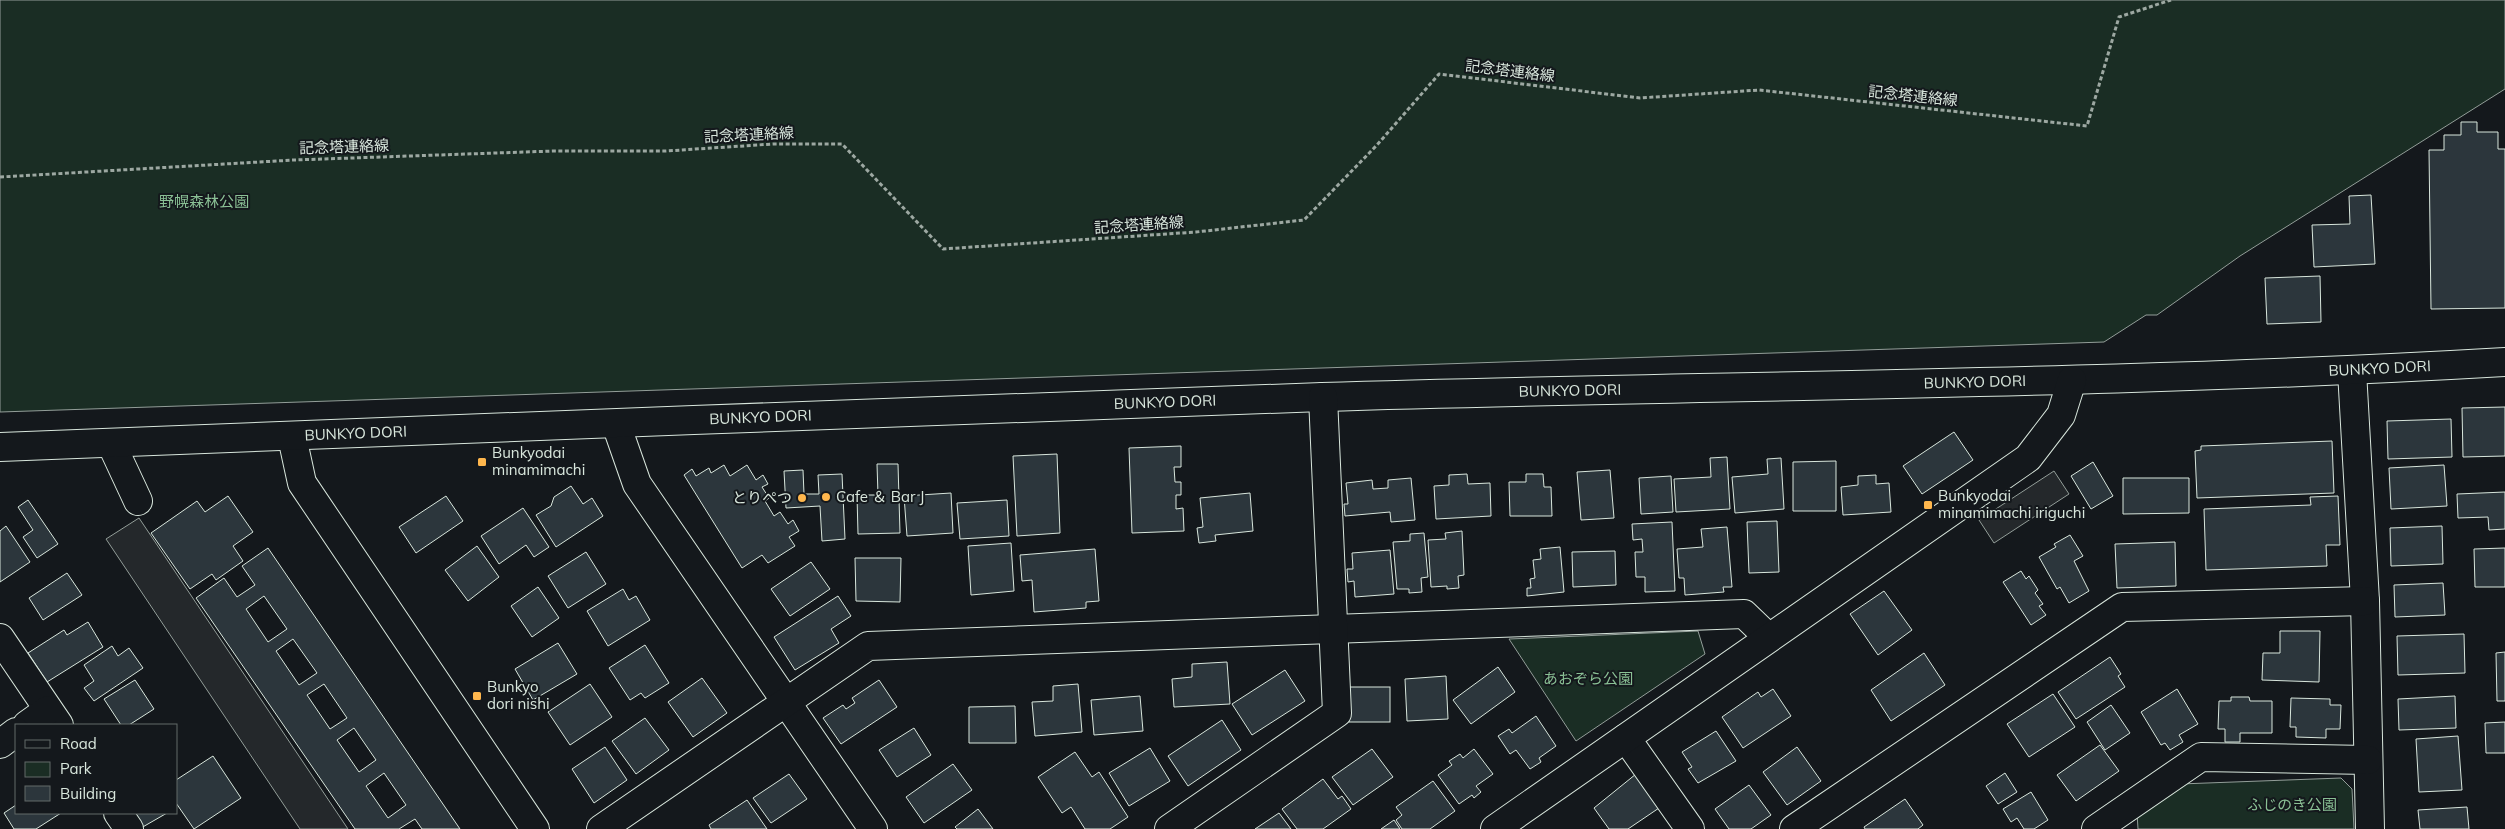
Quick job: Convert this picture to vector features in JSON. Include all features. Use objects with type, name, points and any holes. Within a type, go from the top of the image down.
[{"type":"street","name":"BUNKYO DORI","points":[[535,829],[302,483],[292,437],[1323,397],[2072,380],[2352,371],[2505,362]]},
{"type":"street","points":[[2352,371],[2365,601],[2370,829]]},
{"type":"street","points":[[1495,829],[2028,458],[2062,416],[2072,380]]},
{"type":"street","points":[[1169,829],[1337,713],[1323,397]]},
{"type":"street","points":[[616,424],[637,484],[873,829]]},
{"type":"street","points":[[0,447],[292,437]]},
{"type":"street","points":[[111,443],[138,501]]},
{"type":"street","points":[[1794,829],[2122,607],[2365,601]]},
{"type":"street","points":[[601,829],[868,646],[1744,614],[1768,638]]},
{"type":"street","points":[[0,638],[54,718],[30,724]]},
{"type":"street","points":[[0,744],[15,733]]},
{"type":"street","points":[[1626,738],[1690,829]]},
{"type":"street","points":[[2096,829],[2201,757],[2368,760]]},
{"type":"street","points":[[119,814],[129,829]]},
{"type":"path","name":"記念塔連絡線","points":[[0,177],[303,160],[554,151],[666,151],[773,144],[842,144],[943,249],[1196,232],[1304,220],[1377,145],[1439,74],[1640,98],[1759,90],[2087,126],[2119,17],[2171,0]]},
{"type":"green space","name":"野幌森林公園","points":[[0,0],[2505,0],[2505,89],[2240,256],[2157,315],[2146,315],[2104,342],[0,412]]},
{"type":"green space","name":"あおぞら公園","points":[[1698,631],[1705,654],[1576,741],[1509,639]]},
{"type":"green space","name":"ふじのき公園","points":[[2341,778],[2352,789],[2354,829],[2138,829],[2137,813],[2180,784]]},
{"type":"shaded area","points":[[2054,471],[2069,494],[1994,543],[1979,520]]},
{"type":"shaded area","points":[[139,518],[348,829],[300,829],[106,539]]},
{"type":"building","points":[[2461,122],[2477,122],[2477,132],[2498,132],[2498,149],[2505,149],[2505,308],[2431,309],[2429,150],[2444,150],[2444,135],[2461,135]]},
{"type":"building","points":[[2371,195],[2375,264],[2314,267],[2312,225],[2350,224],[2349,196]]},
{"type":"building","points":[[2320,276],[2321,322],[2267,324],[2265,278]]},
{"type":"building","points":[[2505,407],[2505,456],[2463,457],[2462,408]]},
{"type":"building","points":[[2451,419],[2452,457],[2388,459],[2387,421]]},
{"type":"building","points":[[1954,432],[1973,460],[1922,494],[1903,466]]},
{"type":"building","points":[[2332,441],[2334,493],[2197,498],[2195,451],[2201,450],[2201,446]]},
{"type":"building","points":[[1181,446],[1181,467],[1174,467],[1175,482],[1181,482],[1181,495],[1176,495],[1176,509],[1183,508],[1184,531],[1132,533],[1129,448]]},
{"type":"building","points":[[1057,454],[1060,533],[1017,536],[1013,456]]},
{"type":"building","points":[[1727,457],[1730,509],[1676,512],[1674,479],[1711,477],[1710,458]]},
{"type":"building","points":[[1781,458],[1784,509],[1735,513],[1732,477],[1768,474],[1767,459]]},
{"type":"building","points":[[1836,461],[1836,511],[1793,511],[1793,462]]},
{"type":"building","points":[[2093,462],[2113,496],[2091,509],[2071,476]]},
{"type":"building","points":[[877,464],[898,464],[900,533],[858,534],[857,495],[878,495]]},
{"type":"building","points":[[724,465],[730,476],[747,465],[756,480],[763,475],[768,484],[762,487],[769,498],[765,501],[774,516],[780,512],[788,524],[793,520],[799,531],[789,537],[795,546],[768,563],[762,555],[742,568],[684,475],[692,469],[696,476],[709,468],[711,473]]},
{"type":"building","points":[[2444,465],[2447,506],[2391,509],[2389,468]]},
{"type":"building","points":[[803,470],[804,494],[819,494],[818,475],[842,474],[845,539],[822,541],[820,506],[786,508],[784,471]]},
{"type":"building","points":[[1610,470],[1614,518],[1581,520],[1577,472]]},
{"type":"building","points":[[1467,474],[1468,484],[1490,483],[1491,516],[1436,519],[1434,486],[1449,485],[1449,475]]},
{"type":"building","points":[[1526,474],[1543,474],[1544,487],[1551,487],[1552,516],[1510,516],[1509,482],[1526,482]]},
{"type":"building","points":[[1876,475],[1876,484],[1889,483],[1891,512],[1843,515],[1841,487],[1858,485],[1858,476]]},
{"type":"building","points":[[1671,476],[1673,512],[1641,514],[1639,478]]},
{"type":"building","points":[[1411,478],[1415,520],[1391,522],[1390,512],[1345,516],[1344,504],[1348,504],[1346,483],[1372,480],[1373,489],[1388,488],[1388,480]]},
{"type":"building","points":[[2123,478],[2189,478],[2189,513],[2123,514]]},
{"type":"building","points":[[571,486],[583,504],[592,498],[603,516],[556,547],[536,515],[551,506],[554,497]]},
{"type":"building","points":[[2505,492],[2505,529],[2489,530],[2488,517],[2458,518],[2457,494]]},
{"type":"building","points":[[951,493],[953,533],[907,536],[904,496]]},
{"type":"building","points":[[1250,493],[1253,531],[1215,535],[1216,541],[1199,543],[1197,528],[1203,527],[1200,498]]},
{"type":"building","points":[[228,496],[253,532],[233,546],[243,561],[216,580],[212,574],[190,589],[151,533],[197,501],[205,512]]},
{"type":"building","points":[[446,496],[463,521],[416,553],[399,527]]},
{"type":"building","points":[[2338,496],[2340,545],[2326,545],[2327,566],[2206,570],[2204,509],[2311,505],[2310,497]]},
{"type":"building","points":[[28,500],[58,544],[37,558],[23,537],[33,530],[18,507]]},
{"type":"building","points":[[1007,500],[1009,536],[960,539],[957,503]]},
{"type":"building","points":[[523,508],[549,547],[534,557],[526,545],[499,564],[481,536]]},
{"type":"building","points":[[1777,521],[1779,572],[1749,573],[1747,522]]},
{"type":"building","points":[[1672,522],[1675,591],[1645,592],[1645,577],[1636,577],[1635,552],[1643,552],[1642,539],[1633,540],[1632,524]]},
{"type":"building","points":[[6,526],[30,562],[0,582],[0,531]]},
{"type":"building","points":[[2442,526],[2443,564],[2391,566],[2390,528]]},
{"type":"building","points":[[1727,527],[1732,587],[1723,587],[1724,592],[1685,595],[1684,578],[1679,578],[1677,549],[1703,547],[1701,529]]},
{"type":"building","points":[[1462,531],[1464,575],[1458,576],[1459,588],[1447,589],[1447,586],[1431,587],[1428,540],[1446,539],[1445,533]]},
{"type":"building","points":[[1424,533],[1428,577],[1421,578],[1422,592],[1409,593],[1409,589],[1397,589],[1393,542],[1410,541],[1410,534]]},
{"type":"building","points":[[2070,535],[2083,556],[2074,561],[2089,591],[2069,603],[2060,587],[2057,589],[2039,557],[2056,547],[2054,544]]},
{"type":"building","points":[[2175,542],[2176,586],[2117,588],[2115,544]]},
{"type":"building","points":[[1011,543],[1014,591],[971,595],[968,546]]},
{"type":"building","points":[[477,546],[499,577],[468,601],[445,570]]},
{"type":"building","points":[[1560,547],[1564,592],[1527,596],[1527,588],[1531,588],[1530,579],[1535,578],[1533,560],[1541,559],[1540,549]]},
{"type":"building","points":[[268,548],[460,829],[422,829],[415,819],[399,829],[355,829],[196,598],[224,578],[237,597],[255,585],[242,566]],"holes":[[[264,596],[287,629],[268,642],[246,609]],[[293,639],[317,673],[299,685],[276,651]],[[324,684],[347,718],[330,729],[307,695]],[[354,728],[376,760],[359,772],[337,740]],[[384,773],[406,805],[388,818],[366,786]]]},
{"type":"building","points":[[2505,548],[2505,587],[2475,587],[2474,549]]},
{"type":"building","points":[[1095,549],[1099,601],[1086,602],[1086,608],[1034,612],[1032,580],[1022,581],[1020,555]]},
{"type":"building","points":[[1390,550],[1394,594],[1355,597],[1354,581],[1348,582],[1347,569],[1353,569],[1352,553]]},
{"type":"building","points":[[1615,551],[1616,585],[1573,587],[1572,552]]},
{"type":"building","points":[[586,552],[606,584],[568,608],[548,576]]},
{"type":"building","points":[[855,558],[901,558],[900,602],[856,601]]},
{"type":"building","points":[[811,562],[830,589],[790,616],[771,589]]},
{"type":"building","points":[[2021,571],[2026,579],[2029,576],[2038,590],[2035,593],[2043,604],[2039,606],[2046,615],[2031,625],[2003,582]]},
{"type":"building","points":[[67,573],[82,595],[43,620],[29,598]]},
{"type":"building","points":[[2443,583],[2445,615],[2395,617],[2394,585]]},
{"type":"building","points":[[538,587],[559,618],[532,637],[511,606]]},
{"type":"building","points":[[623,589],[629,600],[636,596],[650,620],[608,646],[587,611]]},
{"type":"building","points":[[1884,591],[1912,630],[1878,655],[1850,614]]},
{"type":"building","points":[[838,596],[851,616],[831,629],[839,643],[795,670],[774,637]]},
{"type":"building","points":[[88,622],[103,647],[47,682],[28,653],[64,630],[67,635]]},
{"type":"building","points":[[2280,631],[2320,631],[2319,682],[2262,680],[2263,653],[2280,653]]},
{"type":"building","points":[[2464,634],[2465,673],[2398,675],[2397,636]]},
{"type":"building","points":[[558,643],[577,674],[533,700],[515,669]]},
{"type":"building","points":[[645,645],[669,683],[645,698],[641,693],[630,700],[609,668]]},
{"type":"building","points":[[112,646],[118,656],[129,648],[143,668],[94,701],[84,688],[94,681],[84,665]]},
{"type":"building","points":[[2505,652],[2505,701],[2497,701],[2496,653]]},
{"type":"building","points":[[1924,653],[1945,685],[1891,721],[1871,690]]},
{"type":"building","points":[[2110,657],[2121,674],[2118,676],[2125,687],[2076,719],[2058,692]]},
{"type":"building","points":[[1227,662],[1230,704],[1174,707],[1172,679],[1192,677],[1192,664]]},
{"type":"building","points":[[1498,667],[1515,692],[1471,724],[1453,700]]},
{"type":"building","points":[[1285,670],[1305,701],[1252,735],[1232,704]]},
{"type":"building","points":[[1446,676],[1448,719],[1407,721],[1405,679]]},
{"type":"building","points":[[702,678],[727,713],[693,737],[668,702]]},
{"type":"building","points":[[135,680],[154,709],[131,724],[120,724],[104,699]]},
{"type":"building","points":[[879,680],[897,707],[841,744],[823,718],[843,705],[846,709],[855,703],[852,698]]},
{"type":"building","points":[[590,684],[612,717],[570,745],[548,712]]},
{"type":"building","points":[[1078,684],[1082,732],[1035,736],[1032,702],[1053,701],[1053,686]]},
{"type":"building","points":[[1349,687],[1390,687],[1390,722],[1349,722]]},
{"type":"building","points":[[1773,689],[1791,716],[1743,748],[1722,717],[1758,692],[1761,697]]},
{"type":"building","points":[[2177,689],[2198,724],[2179,735],[2183,742],[2170,750],[2165,743],[2161,745],[2141,712]]},
{"type":"building","points":[[2053,694],[2075,727],[2029,757],[2007,724]]},
{"type":"building","points":[[1140,696],[1143,731],[1094,735],[1091,700]]},
{"type":"building","points":[[2455,696],[2456,728],[2399,730],[2398,699]]},
{"type":"building","points":[[2231,697],[2249,697],[2250,701],[2272,701],[2272,733],[2240,733],[2240,742],[2225,742],[2225,729],[2218,729],[2219,701],[2231,701]]},
{"type":"building","points":[[2291,698],[2330,699],[2330,705],[2341,705],[2340,729],[2326,729],[2326,738],[2296,737],[2296,727],[2290,727]]},
{"type":"building","points":[[2111,705],[2130,733],[2105,750],[2087,722]]},
{"type":"building","points":[[1015,706],[1016,743],[969,743],[969,707]]},
{"type":"building","points":[[1536,716],[1556,746],[1539,758],[1541,762],[1530,769],[1516,750],[1510,754],[1498,736],[1509,729],[1512,733]]},
{"type":"building","points":[[645,718],[669,750],[636,774],[612,741]]},
{"type":"building","points":[[1222,720],[1241,750],[1188,786],[1168,756]]},
{"type":"building","points":[[2505,722],[2505,753],[2486,753],[2485,723]]},
{"type":"building","points":[[914,728],[931,755],[897,777],[879,750]]},
{"type":"building","points":[[1716,731],[1736,761],[1698,783],[1688,769],[1692,767],[1682,752]]},
{"type":"building","points":[[2458,736],[2462,790],[2419,792],[2416,739]]},
{"type":"building","points":[[2100,745],[2119,771],[2076,801],[2057,775]]},
{"type":"building","points":[[605,747],[627,780],[594,803],[572,769]]},
{"type":"building","points":[[1797,747],[1821,781],[1787,805],[1763,772]]},
{"type":"building","points":[[1150,748],[1170,781],[1129,806],[1109,773]]},
{"type":"building","points":[[1372,749],[1393,777],[1353,805],[1332,777]]},
{"type":"building","points":[[1474,749],[1493,774],[1476,786],[1481,792],[1474,798],[1472,795],[1459,804],[1438,775],[1452,765],[1449,761],[1460,754],[1463,758]]},
{"type":"building","points":[[1075,752],[1092,777],[1099,772],[1128,817],[1110,829],[1085,829],[1071,807],[1062,813],[1038,777]]},
{"type":"building","points":[[213,756],[241,798],[194,829],[178,806],[178,779]]},
{"type":"building","points":[[953,764],[972,790],[924,823],[906,797]]},
{"type":"building","points":[[2005,773],[2017,792],[1998,804],[1986,786]]},
{"type":"building","points":[[789,774],[807,799],[771,823],[753,798]]},
{"type":"building","points":[[1636,774],[1659,808],[1628,829],[1609,829],[1594,808]]},
{"type":"building","points":[[1323,779],[1338,799],[1342,796],[1351,809],[1323,829],[1297,829],[1282,809]]},
{"type":"building","points":[[1433,781],[1455,811],[1430,829],[1402,829],[1396,820],[1402,815],[1396,807]]},
{"type":"building","points":[[1749,785],[1771,815],[1751,829],[1729,829],[1715,809]]},
{"type":"building","points":[[2031,792],[2048,820],[2034,829],[2024,829],[2017,818],[2011,822],[2003,809]]},
{"type":"building","points":[[1905,799],[1923,825],[1918,829],[1865,829],[1864,827]]},
{"type":"building","points":[[747,800],[767,829],[711,829],[709,825]]},
{"type":"building","points":[[15,806],[15,814],[59,814],[36,829],[14,829],[4,813]]},
{"type":"building","points":[[2467,807],[2469,829],[2420,829],[2418,810]]},
{"type":"building","points":[[978,809],[993,829],[957,829],[955,827]]},
{"type":"building","points":[[1279,813],[1291,829],[1255,829]]},
{"type":"building","points":[[133,814],[165,814],[141,828]]},
{"type":"building","points":[[1394,820],[1400,829],[1381,829]]},
{"type":"place","name":"Bunkyodai minamimachi","points":[[482,462]]},
{"type":"place","name":"Cafe ＆ Bar J","points":[[826,497]]},
{"type":"place","name":"とりぺつ","points":[[802,498]]},
{"type":"place","name":"Bunkyodai minamimachi iriguchi","points":[[1928,505]]},
{"type":"place","name":"Bunkyo dori nishi","points":[[477,696]]}]
